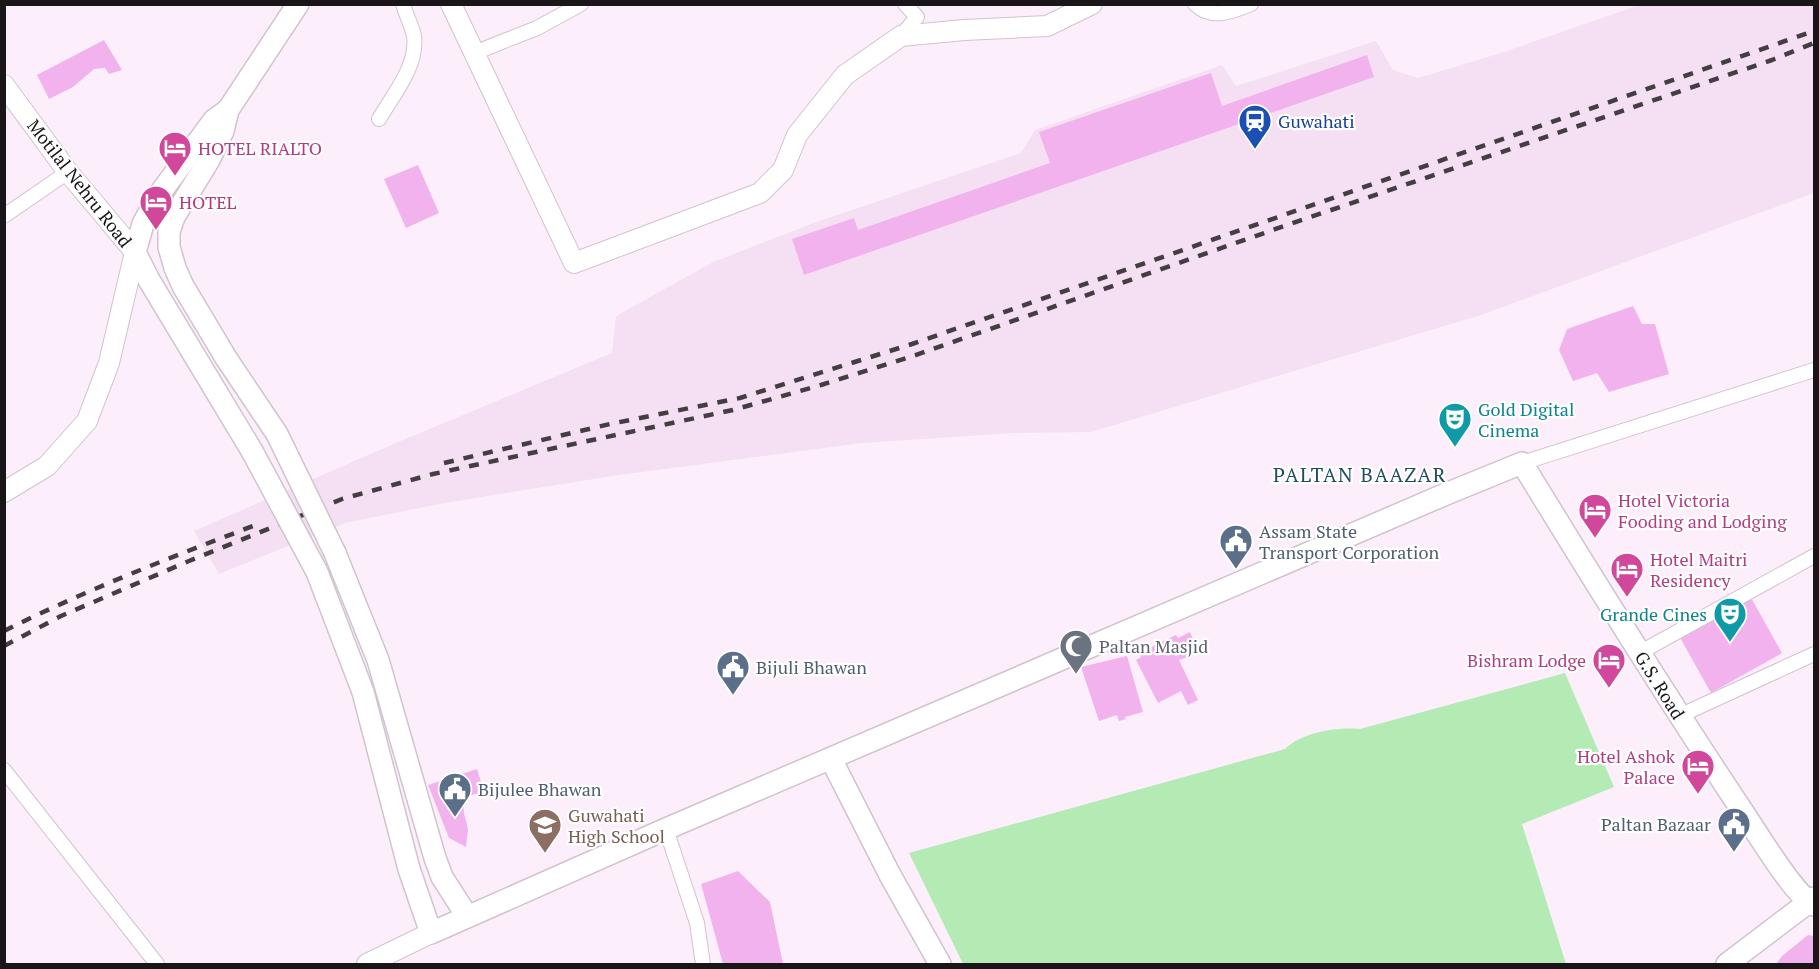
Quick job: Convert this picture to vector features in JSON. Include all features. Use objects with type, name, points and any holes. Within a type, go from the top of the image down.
[{"type":"main road","points":[[298,4],[228,110],[223,131],[209,160],[174,217],[169,232],[169,247],[175,268],[226,358],[277,434],[335,553],[378,660],[435,858],[442,877],[467,916]]},
{"type":"main road","points":[[228,110],[214,120],[158,196],[143,224],[135,252],[149,280],[241,432],[318,572],[363,692],[409,869],[431,933],[666,829],[1446,494],[1522,464]]},
{"type":"main road","name":"G.S. Road","points":[[1522,464],[1679,716],[1786,876],[1813,899]]},
{"type":"main road","points":[[831,759],[890,874],[940,964]]},
{"type":"main road","points":[[1727,964],[1813,899]]},
{"type":"street","points":[[379,119],[407,72],[415,50],[413,34],[403,4]]},
{"type":"street","points":[[451,4],[574,263],[760,193],[783,170],[797,135],[845,75],[902,36],[917,17],[905,4]]},
{"type":"street","points":[[474,53],[537,28],[580,4]]},
{"type":"street","points":[[902,36],[1047,26],[1092,4]]},
{"type":"street","points":[[1195,4],[1203,12],[1215,14],[1229,12],[1251,4]]},
{"type":"street","name":"Motilal Nehru Road","points":[[4,85],[68,172],[135,252]]},
{"type":"street","points":[[4,216],[68,172]]},
{"type":"street","points":[[4,492],[47,466],[87,421],[109,363],[135,252]]},
{"type":"street","points":[[1522,464],[1815,370]]},
{"type":"street","points":[[1639,653],[1815,556]]},
{"type":"street","points":[[1679,716],[1815,654]]},
{"type":"street","points":[[4,770],[157,964]]},
{"type":"street","points":[[666,829],[697,923],[703,964]]},
{"type":"street","points":[[367,964],[431,933]]},
{"type":"shaded area","points":[[1639,5],[1814,5],[1814,193],[1481,315],[1091,432],[1014,433],[862,443],[619,475],[450,502],[345,523],[219,574],[194,531],[391,445],[612,353],[616,316],[713,262],[822,220],[1021,153],[1035,130],[1222,65],[1236,86],[1376,41],[1393,70],[1418,78],[1501,53]]},
{"type":"green space","points":[[1565,673],[1614,787],[1522,824],[1566,964],[963,964],[909,853],[1285,749],[1301,738],[1320,732],[1360,729]]},
{"type":"building","points":[[104,40],[122,70],[109,74],[105,68],[94,69],[73,87],[49,99],[37,75]]},
{"type":"building","points":[[1367,55],[1374,77],[804,275],[792,239],[854,218],[858,230],[1050,163],[1039,132],[1211,73],[1222,106]]},
{"type":"building","points":[[418,165],[439,213],[406,228],[384,179]]},
{"type":"building","points":[[1633,306],[1642,324],[1655,324],[1669,374],[1609,392],[1597,373],[1573,381],[1559,350],[1567,329]]},
{"type":"building","name":"Grande Cines","points":[[1749,594],[1782,653],[1711,693],[1678,634]]},
{"type":"building","points":[[1190,632],[1199,653],[1179,660],[1198,700],[1188,705],[1181,691],[1158,703],[1136,660],[1141,657],[1139,653],[1176,635],[1178,638]]},
{"type":"building","points":[[1127,656],[1143,712],[1119,721],[1117,715],[1099,721],[1081,667]]},
{"type":"building","points":[[477,769],[484,792],[463,797],[468,829],[466,847],[449,838],[428,785]]},
{"type":"building","points":[[738,871],[770,902],[783,964],[723,964],[701,884]]},
{"type":"building","points":[[1808,935],[1814,936],[1814,964],[1776,964],[1782,956]]},
{"type":"railway","points":[[444,463],[610,424],[740,398],[912,344],[1814,31]]},
{"type":"railway","points":[[4,646],[61,616],[342,499],[433,474],[733,410],[821,385],[910,357],[1290,224],[1772,60],[1814,43]]},
{"type":"railway","points":[[4,631],[99,587],[261,523]]},
{"type":"place","name":"Guwahati","points":[[1255,150]]},
{"type":"place","name":"HOTEL RIALTO","points":[[175,177]]},
{"type":"place","name":"HOTEL","points":[[156,231]]},
{"type":"place","name":"Gold Digital Cinema","points":[[1455,448]]},
{"type":"place","name":"Hotel Victoria Fooding and Lodging","points":[[1595,539]]},
{"type":"place","name":"Assam State Transport Corporation","points":[[1236,570]]},
{"type":"place","name":"Hotel Maitri Residency","points":[[1627,598]]},
{"type":"place","name":"Grande Cines","points":[[1730,643]]},
{"type":"place","name":"Paltan Masjid","points":[[1076,675]]},
{"type":"place","name":"Bishram Lodge","points":[[1609,689]]},
{"type":"place","name":"Bijuli Bhawan","points":[[733,696]]},
{"type":"place","name":"Hotel Ashok Palace","points":[[1698,795]]},
{"type":"place","name":"Bijulee Bhawan","points":[[455,818]]},
{"type":"place","name":"Paltan Bazaar","points":[[1734,853]]},
{"type":"place","name":"Guwahati High School","points":[[545,854]]},
{"type":"district","name":"PALTAN BAAZAR","points":[[1360,474]]}]
